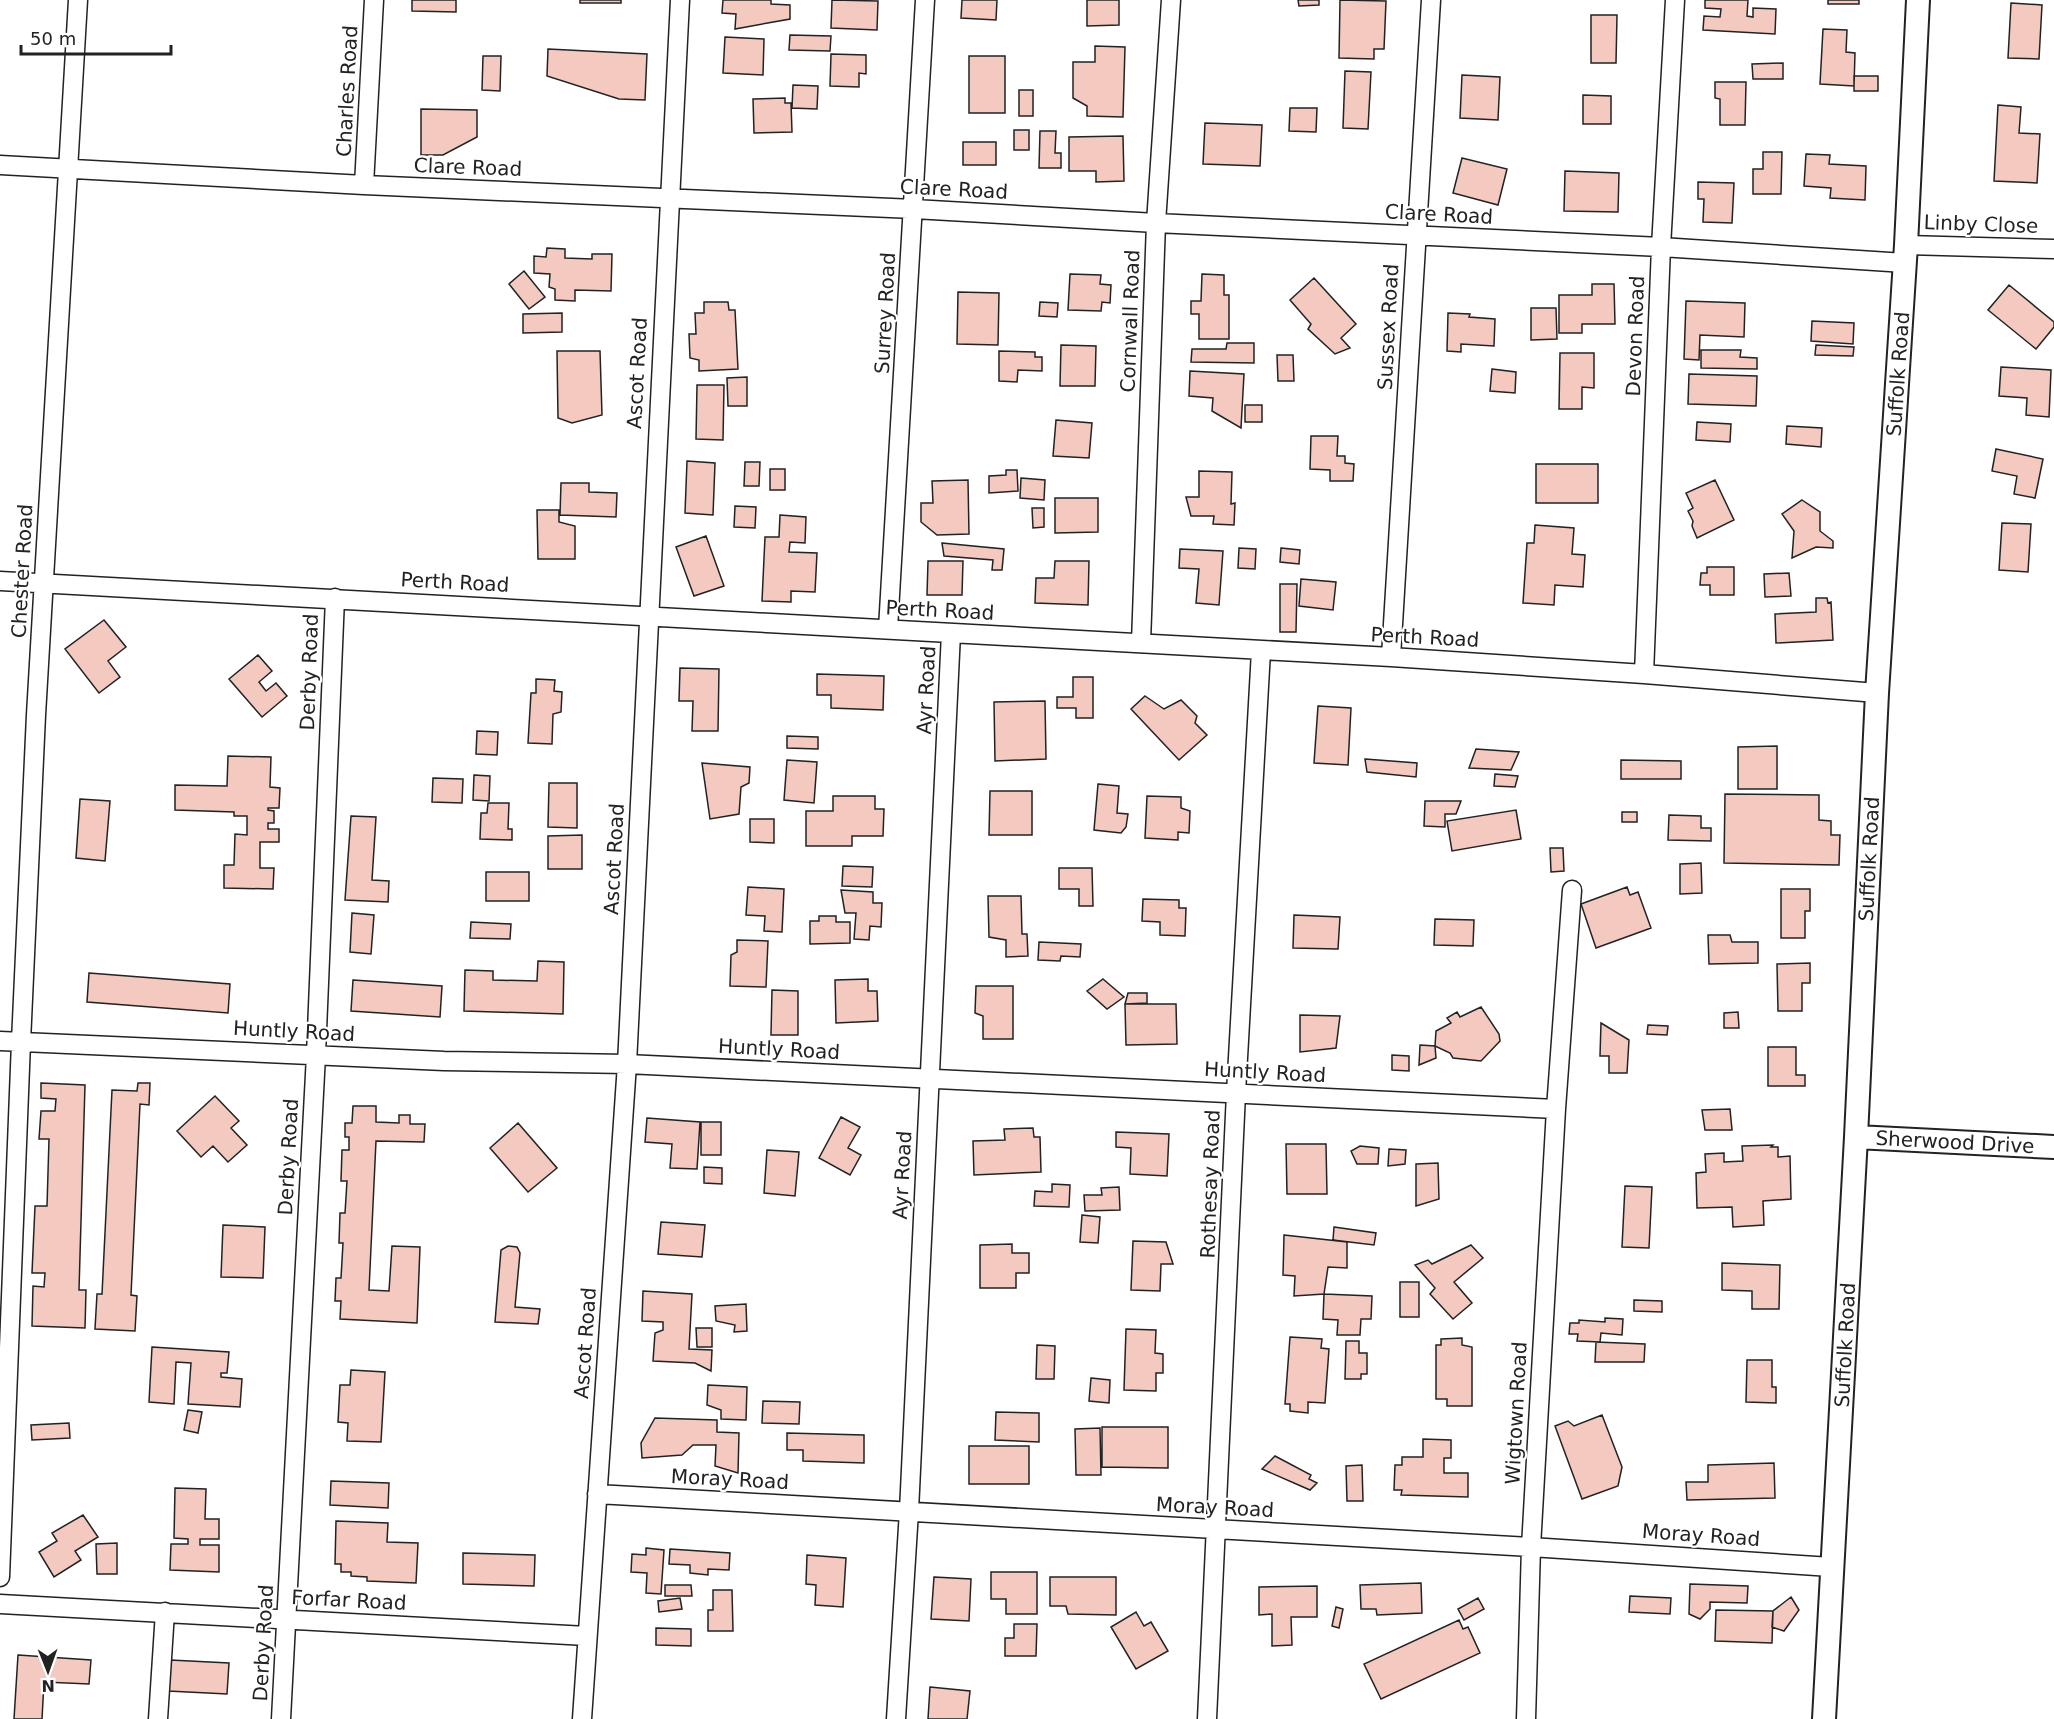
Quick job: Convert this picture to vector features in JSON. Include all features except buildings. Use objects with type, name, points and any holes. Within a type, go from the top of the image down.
[{"type":"street","name":"Chester Road","points":[[0,1577],[21,1042],[44,583],[78,0]]},
{"type":"street","name":"Charles Road","points":[[364,185],[374,0]]},
{"type":"street","name":"Ascot Road","points":[[582,1719],[627,1064],[680,0]]},
{"type":"street","name":"Surrey Road","points":[[888,629],[925,0]]},
{"type":"street","name":"Cornwall Road","points":[[1141,643],[1156,223],[1171,0]]},
{"type":"street","name":"Sussex Road","points":[[1391,657],[1431,0]]},
{"type":"street","name":"Devon Road","points":[[1644,674],[1661,247],[1676,0]]},
{"type":"street","name":"Suffolk Road","points":[[1824,1719],[1856,1137],[1877,693],[1906,254],[1917,0]]},
{"type":"street","name":"Clare Road","points":[[0,165],[364,185],[914,209],[1416,236],[1661,247],[1906,254]]},
{"type":"street","name":"Linby Close","points":[[1906,254],[2054,249]]},
{"type":"street","name":"Perth Road","points":[[0,581],[1391,657],[1877,693]]},
{"type":"street","name":"Derby Road","points":[[281,1719],[316,1055],[335,598]]},
{"type":"street","name":"Ayr Road","points":[[896,1719],[909,1511],[951,633]]},
{"type":"street","name":"Rothesay Road","points":[[1207,1719],[1236,1093],[1261,651]]},
{"type":"street","name":"Wigtown Road","points":[[1526,1719],[1531,1547],[1556,1109],[1572,890]]},
{"type":"street","name":"Huntly Road","points":[[0,1041],[444,1060],[627,1064],[1556,1109]]},
{"type":"street","name":"Sherwood Drive","points":[[1856,1137],[2054,1147]]},
{"type":"street","name":"Moray Road","points":[[597,1494],[1531,1547],[1831,1567]]},
{"type":"street","name":"Forfar Road","points":[[0,1604],[587,1636]]},
{"type":"street","points":[[158,1719],[165,1612]]}]
